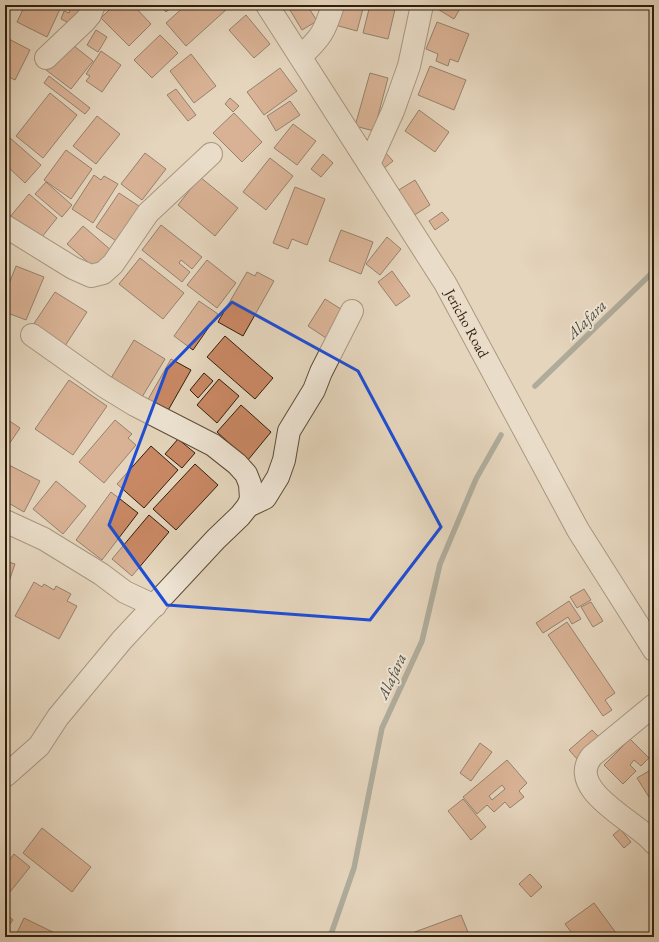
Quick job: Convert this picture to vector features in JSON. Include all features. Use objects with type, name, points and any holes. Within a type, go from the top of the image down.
[{"type":"street","points":[[46,58],[85,21],[90,15],[94,5]]},
{"type":"street","name":"Jericho Road","points":[[267,5],[445,283],[578,530],[654,650]]},
{"type":"street","points":[[301,56],[317,41],[326,27],[333,5]]},
{"type":"street","points":[[369,164],[393,111],[409,66],[422,5]]},
{"type":"street","points":[[5,226],[73,268],[91,276],[103,273],[114,264],[148,214],[210,154]]},
{"type":"street","points":[[248,506],[265,498],[278,477],[284,460],[289,431],[314,390],[321,372],[352,311]]},
{"type":"street","points":[[5,776],[39,746],[58,717],[122,640],[248,506],[251,499],[250,484],[246,474],[237,464],[213,446],[136,405],[104,386],[32,335]]},
{"type":"street","points":[[5,521],[44,539],[101,574],[125,592],[155,606]]},
{"type":"street","points":[[654,705],[592,756],[588,761],[586,770],[590,785],[597,795],[610,808],[634,824],[654,843]]},
{"type":"highlighted area","points":[[232,302],[358,371],[441,527],[370,620],[167,605],[109,525],[167,369]]},
{"type":"building","points":[[25,5],[51,5],[60,9],[47,37],[17,22]]},
{"type":"building","points":[[60,5],[68,5],[67,9]]},
{"type":"building","points":[[72,5],[84,5],[75,26],[61,19],[64,11],[69,13]]},
{"type":"building","points":[[114,5],[133,5],[151,24],[129,46],[101,18]]},
{"type":"building","points":[[160,5],[174,5],[166,12]]},
{"type":"building","points":[[186,5],[225,5],[228,8],[186,46],[166,23]]},
{"type":"building","points":[[287,5],[307,5],[317,21],[302,30]]},
{"type":"building","points":[[340,5],[364,5],[357,31],[335,25]]},
{"type":"building","points":[[370,5],[396,5],[388,39],[363,33]]},
{"type":"building","points":[[431,5],[462,5],[454,19]]},
{"type":"building","points":[[246,15],[270,44],[254,58],[229,30]]},
{"type":"building","points":[[437,22],[469,34],[458,62],[450,59],[448,66],[436,61],[438,54],[426,49]]},
{"type":"building","points":[[96,30],[107,37],[98,52],[87,45]]},
{"type":"building","points":[[160,35],[178,53],[152,78],[134,60]]},
{"type":"building","points":[[5,37],[30,50],[15,80],[5,75]]},
{"type":"building","points":[[69,42],[93,61],[71,89],[46,70]]},
{"type":"building","points":[[101,51],[121,65],[102,92],[86,81],[90,76],[86,74]]},
{"type":"building","points":[[191,54],[216,86],[194,103],[170,71]]},
{"type":"building","points":[[430,66],[466,80],[454,110],[418,95]]},
{"type":"building","points":[[280,68],[297,91],[264,115],[247,92]]},
{"type":"building","points":[[370,73],[388,78],[374,131],[355,126]]},
{"type":"building","points":[[49,76],[90,108],[85,114],[44,83]]},
{"type":"building","points":[[176,89],[196,115],[188,121],[167,95]]},
{"type":"building","points":[[50,93],[77,115],[43,158],[16,136]]},
{"type":"building","points":[[230,98],[239,106],[233,112],[225,104]]},
{"type":"building","points":[[290,101],[300,115],[276,131],[267,116]]},
{"type":"building","points":[[419,110],[449,132],[435,152],[405,131]]},
{"type":"building","points":[[234,113],[262,142],[242,162],[213,133]]},
{"type":"building","points":[[97,116],[120,134],[96,164],[73,146]]},
{"type":"building","points":[[293,124],[316,141],[297,165],[274,148]]},
{"type":"building","points":[[10,138],[41,165],[25,183],[5,164],[5,144]]},
{"type":"building","points":[[66,150],[92,169],[71,199],[44,180]]},
{"type":"building","points":[[385,152],[393,161],[383,169],[375,160]]},
{"type":"building","points":[[145,153],[166,169],[142,200],[121,184]]},
{"type":"building","points":[[323,154],[333,163],[321,177],[311,169]]},
{"type":"building","points":[[270,158],[293,176],[266,210],[243,192]]},
{"type":"building","points":[[94,175],[101,180],[104,176],[118,184],[93,223],[72,209]]},
{"type":"building","points":[[200,177],[238,208],[215,236],[178,205]]},
{"type":"building","points":[[415,180],[430,205],[413,216],[397,191]]},
{"type":"building","points":[[46,182],[72,205],[62,217],[35,194]]},
{"type":"building","points":[[295,187],[325,199],[307,245],[292,239],[288,249],[273,243]]},
{"type":"building","points":[[119,193],[142,208],[119,243],[96,227]]},
{"type":"building","points":[[29,194],[57,218],[38,242],[9,218]]},
{"type":"building","points":[[442,212],[449,220],[435,230],[429,221]]},
{"type":"building","points":[[161,225],[202,257],[192,269],[181,260],[179,263],[190,272],[182,282],[142,250]]},
{"type":"building","points":[[83,226],[112,251],[96,269],[67,244]]},
{"type":"building","points":[[341,230],[373,242],[361,274],[329,261]]},
{"type":"building","points":[[387,237],[401,249],[380,275],[366,264]]},
{"type":"building","points":[[140,258],[184,293],[163,319],[119,284]]},
{"type":"building","points":[[207,260],[236,283],[217,308],[187,285]]},
{"type":"building","points":[[16,266],[44,277],[26,320],[5,312],[5,294]]},
{"type":"building","points":[[392,271],[410,296],[396,306],[378,282]]},
{"type":"building","points":[[247,272],[255,276],[257,272],[274,281],[243,336],[218,322]]},
{"type":"building","points":[[55,292],[87,312],[65,346],[33,325]]},
{"type":"building","points":[[325,299],[344,311],[326,338],[308,326]]},
{"type":"building","points":[[199,301],[218,314],[193,350],[174,336]]},
{"type":"building","points":[[225,336],[273,378],[255,399],[207,357]]},
{"type":"building","points":[[134,340],[165,359],[139,402],[108,383]]},
{"type":"building","points":[[171,359],[191,370],[166,414],[146,403]]},
{"type":"building","points":[[204,373],[213,381],[198,398],[190,390]]},
{"type":"building","points":[[219,379],[239,396],[217,423],[197,405]]},
{"type":"building","points":[[69,380],[107,406],[73,455],[35,429]]},
{"type":"building","points":[[241,405],[271,432],[248,460],[217,432]]},
{"type":"building","points":[[5,418],[20,428],[5,450]]},
{"type":"building","points":[[115,420],[132,434],[128,438],[136,445],[104,483],[79,462]]},
{"type":"building","points":[[178,439],[195,453],[182,468],[165,454]]},
{"type":"building","points":[[151,446],[178,470],[144,508],[117,484]]},
{"type":"building","points":[[195,464],[218,485],[176,530],[153,509]]},
{"type":"building","points":[[9,465],[40,481],[24,512],[5,501],[5,473]]},
{"type":"building","points":[[56,481],[86,506],[63,534],[33,509]]},
{"type":"building","points":[[111,492],[138,513],[102,560],[76,540]]},
{"type":"building","points":[[149,515],[169,532],[132,576],[112,559]]},
{"type":"building","points":[[5,561],[15,564],[5,593]]},
{"type":"building","points":[[34,582],[42,587],[44,584],[54,590],[56,586],[71,594],[67,601],[77,606],[59,639],[15,616]]},
{"type":"building","points":[[584,589],[591,600],[577,608],[570,597]]},
{"type":"building","points":[[569,601],[581,619],[572,624],[568,617],[543,633],[536,623]]},
{"type":"building","points":[[591,602],[603,621],[593,627],[581,607]]},
{"type":"building","points":[[567,622],[615,693],[605,700],[612,710],[603,716],[548,635]]},
{"type":"building","points":[[654,714],[654,731],[646,720]]},
{"type":"building","points":[[592,730],[601,739],[578,760],[569,750]]},
{"type":"building","points":[[630,739],[649,758],[641,766],[634,760],[630,765],[636,771],[623,784],[604,765]]},
{"type":"building","points":[[480,743],[492,752],[471,781],[460,773]]},
{"type":"building","points":[[507,760],[527,783],[519,791],[524,797],[510,808],[505,802],[494,812],[487,805],[477,814],[463,797]],"holes":[[[502,785],[505,789],[492,800],[489,796]]]},
{"type":"building","points":[[654,768],[654,800],[652,802],[637,778]]},
{"type":"building","points":[[463,799],[486,827],[471,840],[448,811]]},
{"type":"building","points":[[42,828],[91,867],[72,892],[23,853]]},
{"type":"building","points":[[620,829],[631,842],[624,848],[613,835]]},
{"type":"building","points":[[14,854],[30,867],[10,892],[5,888],[5,866]]},
{"type":"building","points":[[530,874],[542,887],[531,897],[519,884]]},
{"type":"building","points":[[594,903],[619,937],[575,937],[565,924]]},
{"type":"building","points":[[5,913],[13,920],[5,930]]},
{"type":"building","points":[[461,915],[470,937],[414,937],[412,933]]},
{"type":"building","points":[[24,918],[61,936],[15,937]]},
{"type":"waterway","name":"Alafara","points":[[535,386],[654,271]]},
{"type":"waterway","name":"Alafara","points":[[330,937],[354,868],[382,728],[422,641],[440,564],[476,479],[501,435]]}]
